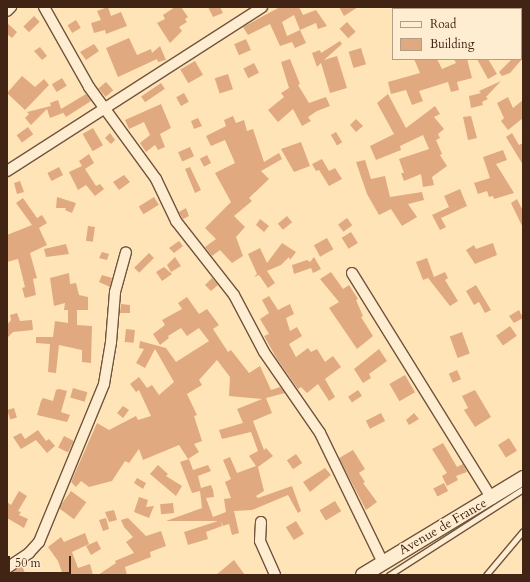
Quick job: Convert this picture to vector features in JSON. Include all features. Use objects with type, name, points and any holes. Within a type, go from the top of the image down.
[{"type":"street","points":[[7,11],[11,7]]},
{"type":"street","points":[[44,7],[70,57],[104,108],[156,179],[176,220],[234,295],[264,352],[320,433],[386,569]]},
{"type":"street","points":[[7,170],[262,7]]},
{"type":"street","points":[[7,568],[29,553],[39,542],[104,384],[111,342],[115,292],[126,252]]},
{"type":"street","points":[[352,273],[492,499]]},
{"type":"street","name":"Avenue de France","points":[[363,575],[386,569],[523,478]]},
{"type":"street","points":[[261,522],[260,541],[275,575]]},
{"type":"lane","points":[[386,569],[523,489]]},
{"type":"lane","points":[[486,575],[512,547],[523,531]]},
{"type":"building","points":[[108,7],[111,16],[121,12],[127,26],[106,34],[105,30],[94,33],[91,23],[101,20],[97,11]]},
{"type":"building","points":[[175,7],[181,7],[188,17],[185,19],[187,22],[179,27],[182,31],[170,43],[157,23],[165,19],[163,15]]},
{"type":"building","points":[[208,7],[220,7],[223,13],[213,17]]},
{"type":"building","points":[[280,7],[299,7],[303,15],[316,10],[327,26],[318,29],[316,23],[300,30],[306,43],[295,48],[292,42],[280,46],[270,24],[248,35],[243,27]],"holes":[[[294,15],[300,30],[287,36],[282,22]]]},
{"type":"building","points":[[339,7],[358,7],[344,16]]},
{"type":"building","points":[[34,16],[40,22],[29,32],[23,27]]},
{"type":"building","points":[[76,20],[81,28],[72,33],[68,25]]},
{"type":"building","points":[[347,22],[356,32],[348,38],[340,29]]},
{"type":"building","points":[[7,23],[17,32],[12,38],[7,34]]},
{"type":"building","points":[[129,38],[137,55],[151,49],[152,53],[160,46],[166,60],[158,62],[157,59],[118,77],[106,48]]},
{"type":"building","points":[[246,39],[251,50],[239,55],[234,44]]},
{"type":"building","points":[[340,41],[342,44],[324,60],[337,56],[347,88],[330,93],[321,63],[317,67],[312,53],[320,50],[321,53]]},
{"type":"building","points":[[94,44],[99,51],[86,60],[80,52]]},
{"type":"building","points":[[40,47],[47,56],[42,60],[34,51]]},
{"type":"building","points":[[361,48],[366,64],[354,68],[349,52]]},
{"type":"building","points":[[290,59],[300,84],[298,85],[309,103],[326,97],[330,106],[317,111],[308,117],[311,121],[302,126],[293,109],[278,122],[268,110],[284,97],[281,93],[289,88],[281,62]]},
{"type":"building","points":[[414,60],[438,60],[442,69],[456,63],[454,60],[467,60],[472,78],[457,82],[459,90],[451,92],[448,82],[419,91],[423,101],[412,105],[406,90],[391,94],[388,82],[420,73]]},
{"type":"building","points":[[478,60],[489,60],[497,74],[488,79]]},
{"type":"building","points":[[511,60],[521,60],[510,73],[502,76],[499,72]]},
{"type":"building","points":[[195,61],[203,75],[188,83],[180,70]]},
{"type":"building","points":[[254,63],[259,73],[248,78],[243,68]]},
{"type":"building","points":[[228,74],[233,89],[220,94],[215,78]]},
{"type":"building","points":[[22,76],[35,87],[44,79],[49,85],[25,110],[7,93]]},
{"type":"building","points":[[62,78],[67,86],[57,92],[52,84]]},
{"type":"building","points":[[501,81],[486,97],[488,99],[482,102],[483,105],[471,108],[469,96],[481,93],[479,91]]},
{"type":"building","points":[[106,82],[113,90],[106,97],[98,89]]},
{"type":"building","points":[[161,83],[165,89],[145,102],[141,96]]},
{"type":"building","points":[[184,93],[189,102],[181,106],[176,97]]},
{"type":"building","points":[[86,94],[91,101],[66,117],[62,111],[63,113],[50,118],[47,109],[31,125],[25,118],[29,114],[27,112],[51,106],[50,103],[58,100],[61,109]]},
{"type":"building","points":[[388,94],[406,128],[435,106],[440,114],[434,117],[444,129],[438,134],[440,138],[436,140],[442,154],[440,155],[447,166],[432,177],[434,185],[423,187],[421,174],[404,181],[401,173],[404,173],[399,159],[429,149],[423,135],[400,146],[401,150],[376,160],[370,146],[394,134],[377,103]]},
{"type":"building","points":[[508,97],[513,108],[523,100],[523,118],[508,130],[501,121],[504,118],[497,103]]},
{"type":"building","points":[[161,104],[171,128],[160,134],[165,147],[158,150],[155,145],[146,152],[140,143],[150,135],[144,122],[129,129],[125,120]]},
{"type":"building","points":[[233,116],[236,123],[244,120],[247,131],[253,129],[264,162],[279,153],[282,159],[261,171],[269,179],[249,198],[252,201],[234,216],[245,227],[236,237],[243,256],[232,263],[220,250],[212,256],[205,247],[216,239],[205,228],[231,202],[215,173],[235,163],[225,140],[211,146],[206,136],[226,126],[224,120]]},
{"type":"building","points":[[471,116],[477,138],[468,140],[463,117]]},
{"type":"building","points":[[198,118],[202,126],[194,129],[191,121]]},
{"type":"building","points":[[356,119],[363,126],[356,132],[350,125]]},
{"type":"building","points":[[28,127],[33,134],[22,143],[17,135]]},
{"type":"building","points":[[93,128],[103,145],[93,151],[83,134]]},
{"type":"building","points":[[336,132],[342,142],[337,145],[331,135]]},
{"type":"building","points":[[110,133],[115,140],[111,144],[105,138]]},
{"type":"building","points":[[512,133],[519,145],[523,143],[523,165],[506,137]]},
{"type":"building","points":[[301,142],[310,166],[294,172],[281,149]]},
{"type":"building","points":[[190,147],[194,156],[182,161],[178,152]]},
{"type":"building","points":[[503,150],[507,160],[496,164],[514,193],[494,199],[493,196],[489,197],[487,191],[478,194],[474,183],[490,178],[483,157]]},
{"type":"building","points":[[89,154],[94,163],[85,169],[96,186],[100,184],[104,189],[95,196],[86,185],[78,190],[69,172],[82,166],[79,161]]},
{"type":"building","points":[[207,155],[211,163],[204,167],[200,159]]},
{"type":"building","points":[[322,159],[329,171],[335,168],[342,179],[329,186],[319,170],[316,171],[312,164]]},
{"type":"building","points":[[365,160],[371,179],[385,176],[390,197],[422,192],[424,200],[408,204],[417,217],[402,226],[391,209],[379,215],[367,194],[356,162]]},
{"type":"building","points":[[59,167],[63,175],[52,181],[47,173]]},
{"type":"building","points":[[190,167],[201,190],[195,193],[185,169]]},
{"type":"building","points":[[124,175],[130,182],[119,190],[113,182]]},
{"type":"building","points":[[20,181],[24,192],[17,194],[14,183]]},
{"type":"building","points":[[460,189],[467,206],[441,218],[446,227],[440,230],[432,215],[449,207],[444,196]]},
{"type":"building","points":[[57,197],[76,203],[72,213],[65,210],[66,208],[56,208]]},
{"type":"building","points":[[154,197],[159,205],[144,214],[139,207]]},
{"type":"building","points":[[23,198],[37,218],[42,215],[47,223],[39,228],[47,245],[30,253],[37,278],[33,279],[36,295],[25,298],[22,288],[25,287],[18,259],[7,262],[7,235],[32,225],[16,203]]},
{"type":"building","points":[[517,199],[523,211],[523,228],[511,203]]},
{"type":"building","points":[[186,208],[189,216],[183,219],[179,212]]},
{"type":"building","points":[[287,216],[292,222],[283,230],[278,224]]},
{"type":"building","points":[[347,218],[352,225],[343,232],[338,224]]},
{"type":"building","points":[[260,219],[269,226],[264,232],[256,225]]},
{"type":"building","points":[[88,226],[95,227],[93,242],[86,241]]},
{"type":"building","points":[[351,232],[358,243],[349,249],[342,238]]},
{"type":"building","points":[[327,238],[333,249],[320,257],[314,245]]},
{"type":"building","points":[[179,241],[183,246],[174,253],[169,248]]},
{"type":"building","points":[[282,243],[296,252],[290,260],[289,257],[281,265],[267,271],[275,283],[268,288],[259,275],[254,277],[257,274],[248,254],[260,248],[267,263]]},
{"type":"building","points":[[493,243],[497,255],[475,264],[466,250],[474,245],[476,249]]},
{"type":"building","points":[[66,244],[69,254],[46,257],[44,249]]},
{"type":"building","points":[[102,252],[109,254],[107,260],[99,258]]},
{"type":"building","points":[[149,253],[154,258],[139,273],[134,268]]},
{"type":"building","points":[[175,257],[181,266],[171,272],[167,265]]},
{"type":"building","points":[[314,257],[321,269],[313,273],[311,268],[294,274],[292,265],[307,260],[310,262]]},
{"type":"building","points":[[427,258],[434,277],[445,272],[448,278],[445,280],[458,301],[450,306],[428,278],[423,280],[416,262]]},
{"type":"building","points":[[164,267],[172,274],[162,281],[156,272]]},
{"type":"building","points":[[331,272],[343,289],[349,285],[358,299],[356,300],[363,316],[361,317],[373,336],[357,349],[329,308],[339,302],[320,279]]},
{"type":"building","points":[[69,273],[70,284],[76,283],[79,295],[88,297],[88,310],[77,310],[77,325],[92,326],[91,363],[82,362],[82,350],[59,345],[56,373],[48,372],[50,344],[36,343],[36,337],[53,337],[55,321],[68,323],[68,310],[64,310],[65,303],[54,306],[50,278]]},
{"type":"building","points":[[102,275],[112,278],[110,287],[99,282]]},
{"type":"building","points":[[212,278],[218,285],[211,291],[205,285]]},
{"type":"building","points":[[476,285],[491,310],[485,313],[479,302],[474,305],[466,291]]},
{"type":"building","points":[[269,296],[278,310],[290,304],[294,314],[286,318],[290,331],[297,327],[302,336],[289,344],[296,357],[308,348],[311,352],[317,349],[325,362],[333,356],[341,367],[325,379],[335,397],[329,401],[318,384],[307,393],[301,387],[298,389],[277,359],[264,336],[269,334],[260,319],[269,313],[262,300]]},
{"type":"building","points":[[187,297],[199,314],[207,309],[219,325],[213,329],[228,352],[231,350],[249,373],[260,366],[271,390],[280,387],[285,393],[266,398],[272,413],[253,421],[264,450],[266,448],[273,456],[258,467],[264,491],[256,496],[258,498],[292,486],[301,511],[298,513],[288,495],[252,510],[234,511],[239,533],[232,535],[229,524],[223,526],[221,521],[222,526],[206,532],[208,539],[188,545],[184,532],[218,521],[166,521],[202,508],[200,491],[192,493],[180,462],[189,459],[193,470],[208,465],[211,471],[198,476],[201,488],[211,485],[213,490],[214,497],[206,498],[213,517],[226,512],[224,499],[231,498],[225,482],[231,479],[223,460],[230,457],[237,473],[256,466],[249,456],[258,451],[251,432],[222,439],[219,430],[243,423],[237,409],[262,399],[229,396],[230,377],[217,360],[199,380],[202,385],[187,394],[197,415],[194,416],[202,441],[194,444],[199,452],[188,459],[179,445],[143,460],[139,449],[129,463],[125,461],[112,481],[89,487],[81,481],[76,487],[71,482],[97,423],[109,430],[136,416],[138,420],[151,416],[139,390],[136,392],[130,384],[139,377],[147,388],[152,385],[159,395],[174,382],[155,349],[145,368],[136,363],[144,349],[139,348],[140,341],[166,348],[176,362],[209,341],[199,328],[187,336],[181,328],[168,336],[169,338],[160,345],[153,334],[165,325],[162,320],[182,309],[178,303]]},
{"type":"building","points":[[121,304],[130,305],[130,313],[120,313]]},
{"type":"building","points":[[519,310],[523,318],[514,323],[509,316]]},
{"type":"building","points":[[17,313],[20,321],[32,320],[33,330],[13,332],[7,338],[7,325],[11,320],[10,315]]},
{"type":"building","points":[[510,326],[517,336],[503,346],[496,336]]},
{"type":"building","points":[[126,329],[135,330],[134,343],[125,342]]},
{"type":"building","points":[[462,332],[470,354],[458,358],[450,336]]},
{"type":"building","points":[[379,349],[387,361],[369,374],[371,378],[363,383],[354,369]]},
{"type":"building","points":[[457,370],[461,379],[453,383],[449,374]]},
{"type":"building","points":[[405,375],[415,392],[399,401],[389,384]]},
{"type":"building","points":[[73,388],[87,392],[85,402],[70,398]]},
{"type":"building","points":[[59,389],[67,391],[61,412],[70,415],[67,422],[37,415],[43,398],[53,401],[56,390]]},
{"type":"building","points":[[358,390],[362,396],[352,403],[348,397]]},
{"type":"building","points":[[475,390],[491,417],[475,427],[464,410],[468,408],[462,396]]},
{"type":"building","points":[[123,406],[129,410],[123,418],[117,413]]},
{"type":"building","points":[[14,408],[17,418],[10,420],[7,410]]},
{"type":"building","points":[[381,413],[385,421],[370,429],[366,421]]},
{"type":"building","points":[[414,413],[419,419],[409,425],[406,420]]},
{"type":"building","points":[[38,430],[46,441],[49,439],[55,446],[47,453],[36,440],[21,449],[13,437],[21,433],[25,439]]},
{"type":"building","points":[[64,436],[74,441],[68,453],[58,448]]},
{"type":"building","points":[[509,438],[517,451],[506,458],[498,445]]},
{"type":"building","points":[[443,443],[457,467],[463,464],[467,472],[456,476],[458,480],[447,486],[442,476],[447,473],[432,449]]},
{"type":"building","points":[[353,450],[365,469],[359,473],[365,482],[363,483],[377,502],[366,510],[339,458]]},
{"type":"building","points":[[296,454],[302,463],[293,469],[287,460]]},
{"type":"building","points":[[158,465],[168,474],[166,476],[182,486],[176,496],[150,474]]},
{"type":"building","points":[[325,468],[331,475],[310,492],[303,482]]},
{"type":"building","points":[[137,478],[146,483],[143,489],[134,483]]},
{"type":"building","points":[[444,483],[448,491],[437,496],[433,488]]},
{"type":"building","points":[[19,491],[27,496],[18,511],[21,512],[19,515],[28,519],[24,528],[7,518],[7,502],[11,505]]},
{"type":"building","points":[[71,491],[86,502],[74,519],[59,508]]},
{"type":"building","points":[[139,497],[148,500],[146,507],[154,506],[149,518],[134,512]]},
{"type":"building","points":[[335,501],[341,511],[326,521],[320,510]]},
{"type":"building","points":[[173,503],[174,513],[161,514],[160,504]]},
{"type":"building","points":[[114,510],[117,520],[109,522],[105,512]]},
{"type":"building","points":[[106,518],[109,529],[103,531],[99,520]]},
{"type":"building","points":[[128,518],[146,536],[161,531],[166,546],[150,552],[151,557],[125,567],[127,575],[98,575],[116,563],[115,561],[134,553],[126,542],[133,537],[124,527],[121,520]]},
{"type":"building","points":[[296,521],[304,534],[294,540],[286,527]]},
{"type":"building","points":[[85,533],[89,544],[72,552],[78,568],[90,564],[93,575],[63,575],[58,561],[48,547],[61,537],[64,542]]},
{"type":"building","points":[[97,541],[101,549],[91,555],[86,546]]},
{"type":"building","points":[[234,560],[245,575],[216,575]]},
{"type":"building","points":[[22,566],[26,575],[7,575],[11,573]]}]
